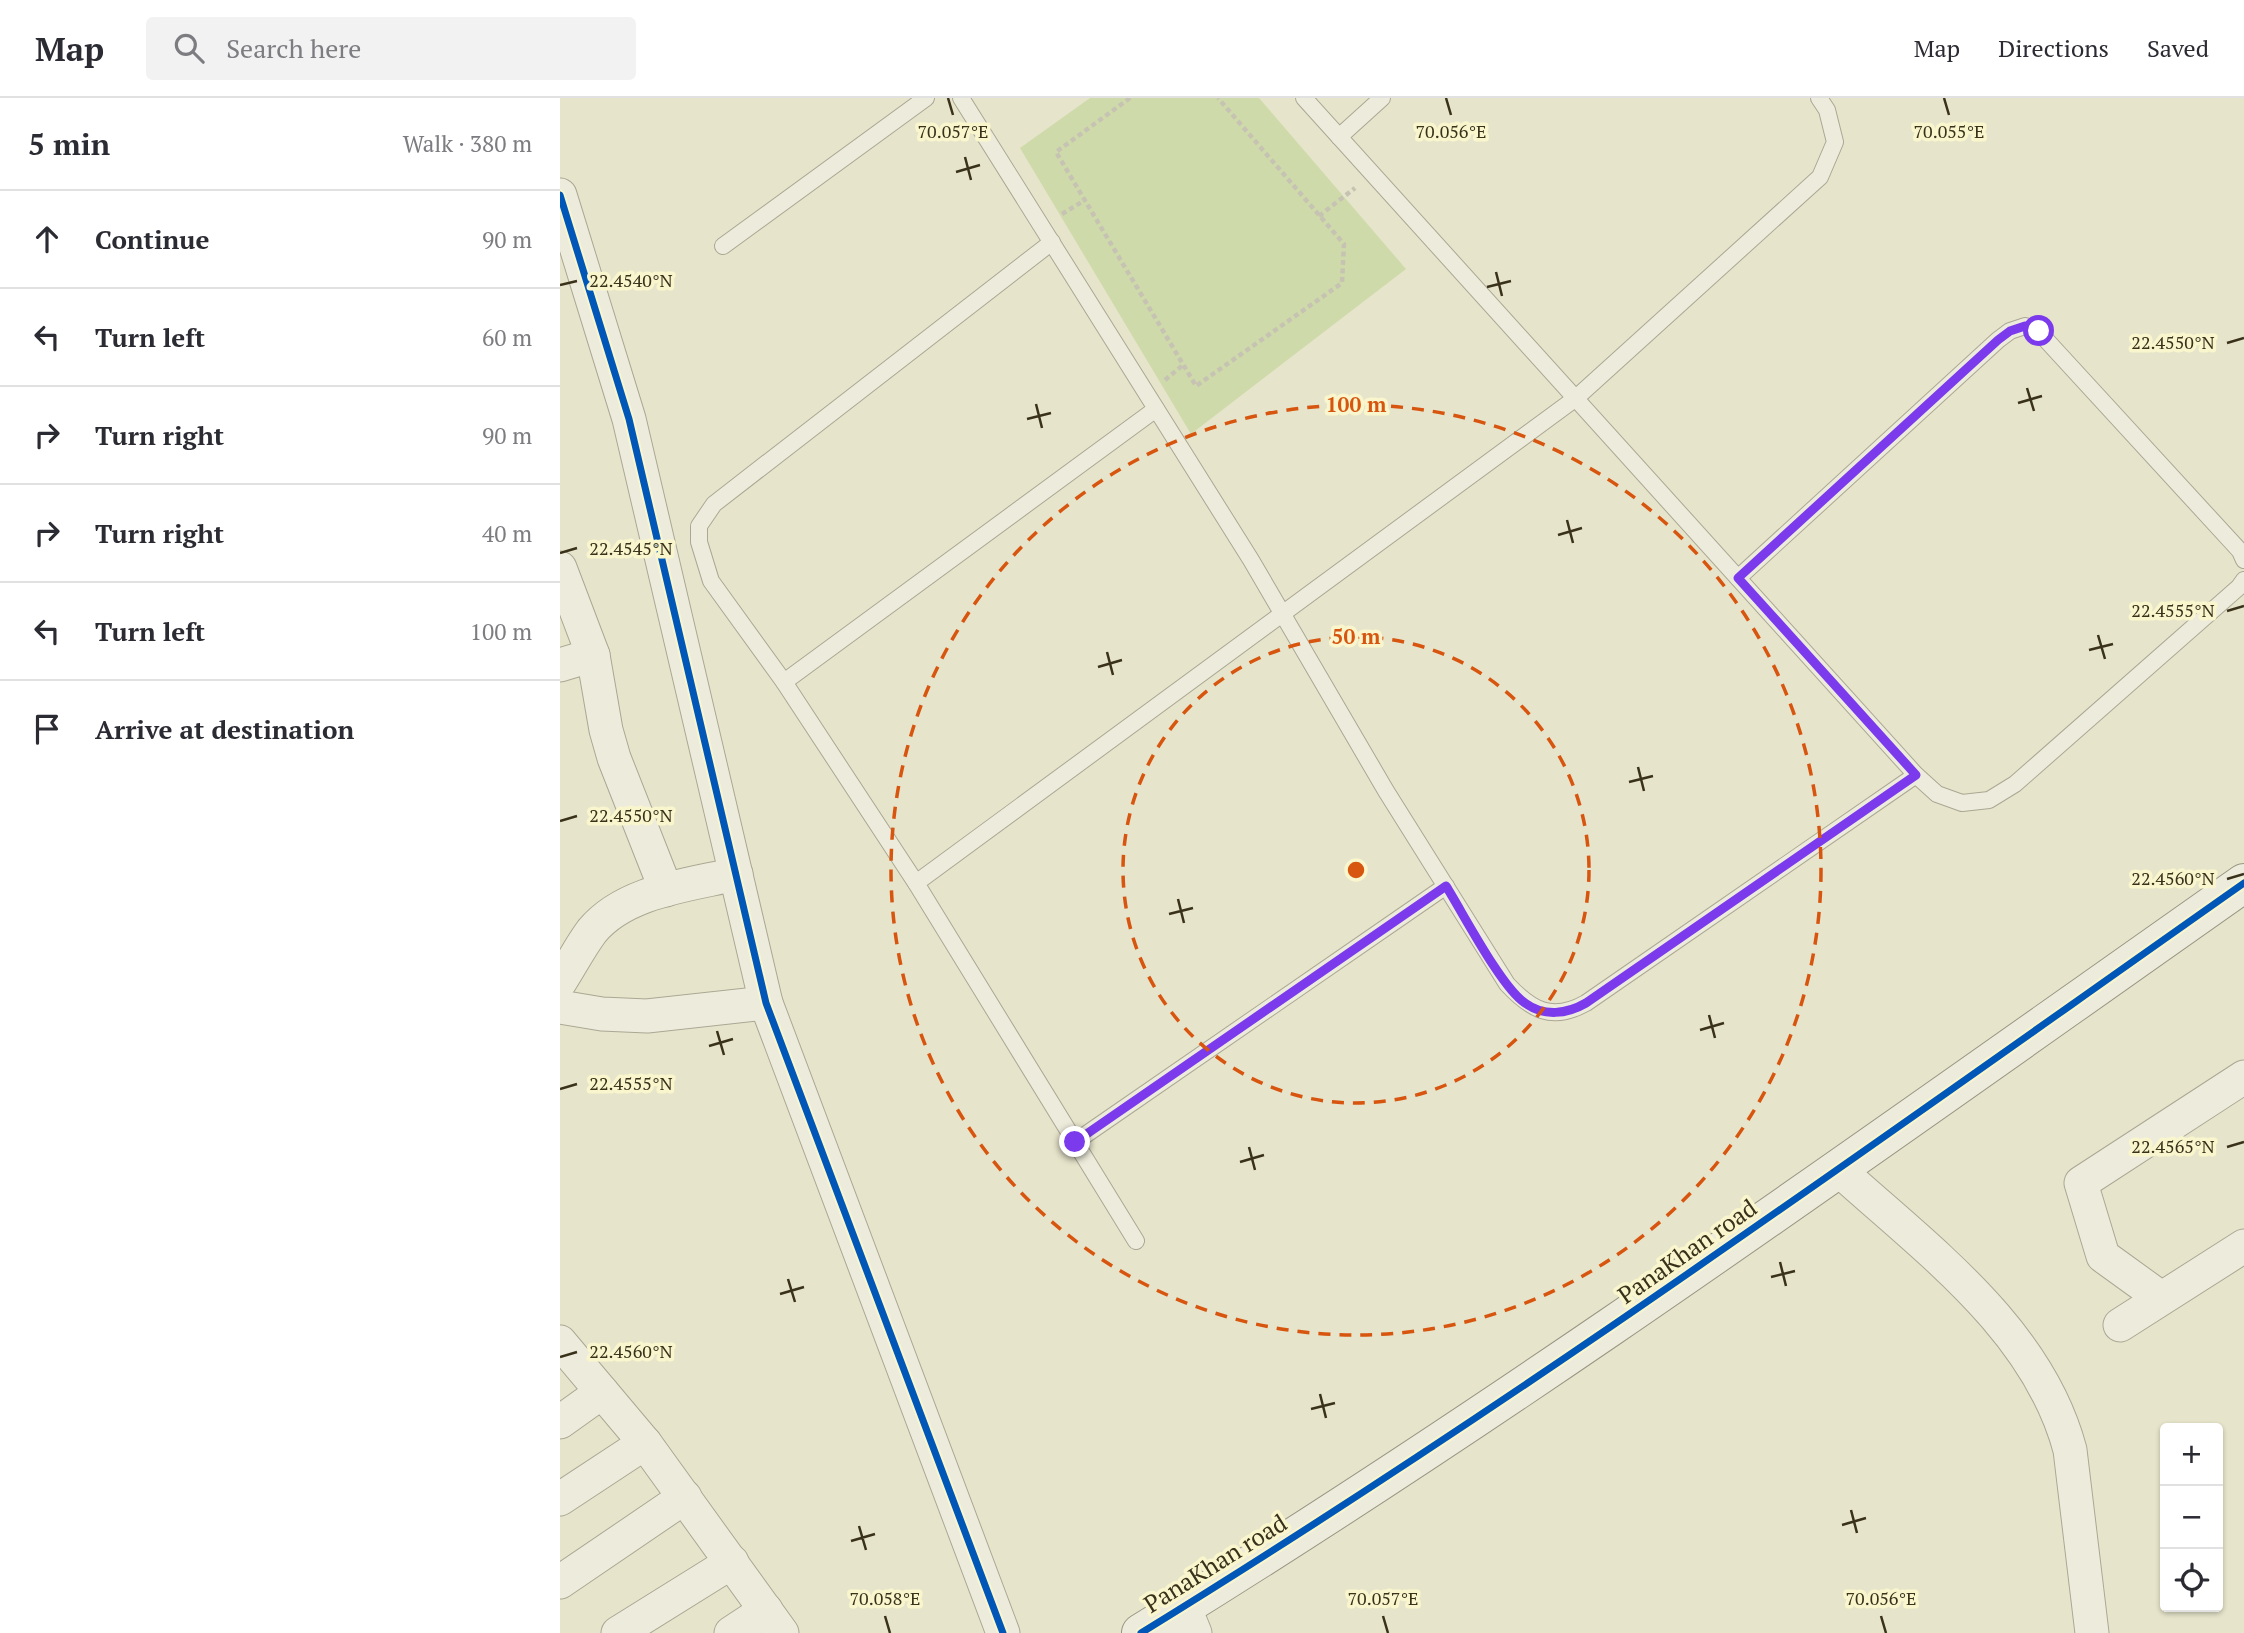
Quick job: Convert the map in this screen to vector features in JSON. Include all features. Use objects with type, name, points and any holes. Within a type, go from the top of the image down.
[{"type":"street","points":[[560,195],[629,419],[766,1003],[1003,1633]]},
{"type":"street","points":[[560,568],[593,655],[606,730],[614,758],[666,890]]},
{"type":"street","points":[[560,665],[593,655]]},
{"type":"street","points":[[560,982],[592,931],[607,917],[629,904],[666,890],[736,874]]},
{"type":"street","name":"PanaKhan road","points":[[1141,1633],[1190,1620],[1346,1503],[1642,1307],[2244,883]]},
{"type":"street","points":[[560,1007],[602,1014],[647,1016],[766,1003]]},
{"type":"street","points":[[2161,1298],[2104,1256],[2081,1183],[2244,1077]]},
{"type":"street","points":[[1838,1169],[1955,1274],[1986,1306],[2047,1388],[2063,1422],[2070,1450],[2092,1633]]},
{"type":"street","points":[[2120,1325],[2244,1246]]},
{"type":"street","points":[[560,1342],[645,1443],[774,1622],[731,1633]]},
{"type":"street","points":[[560,1422],[602,1392]]},
{"type":"street","points":[[560,1499],[645,1443]]},
{"type":"street","points":[[560,1582],[685,1497]]},
{"type":"street","points":[[618,1633],[732,1562]]},
{"type":"lane","points":[[723,246],[926,98]]},
{"type":"lane","points":[[961,98],[1283,615],[1386,790],[1507,984],[1525,1003],[1545,1012],[1570,1012],[1586,1003],[1916,775]]},
{"type":"lane","points":[[1304,98],[1916,775],[1937,794],[1962,803],[1989,800],[2015,784],[2244,580]]},
{"type":"lane","points":[[1339,137],[1382,98]]},
{"type":"lane","points":[[916,883],[1576,398],[1820,177],[1836,142],[1827,110],[1819,98]]},
{"type":"lane","points":[[1052,243],[714,504],[699,526],[699,542],[711,581],[784,682],[916,883],[1136,1241]]},
{"type":"lane","points":[[1738,578],[1998,340],[2010,331],[2025,326],[2039,331],[2240,551],[2244,560]]},
{"type":"lane","points":[[784,682],[1156,409]]},
{"type":"lane","points":[[1075,1142],[1446,886]]},
{"type":"path","points":[[1130,98],[1056,152],[1196,386],[1342,283],[1344,244],[1218,98]]},
{"type":"path","points":[[1319,216],[1373,175]]},
{"type":"green space","points":[[1090,98],[1259,98],[1406,269],[1191,434],[1020,148]]},
{"type":"cycle path","points":[[560,195],[629,419],[766,1003],[1003,1633]]},
{"type":"cycle path","points":[[1141,1633],[1422,1454],[1561,1361],[2244,883]]},
{"type":"route","points":[[1075,1142],[1446,886],[1507,984],[1525,1003],[1545,1012],[1570,1012],[1916,775],[1738,578],[1998,340],[2010,331],[2025,326],[2039,331]]}]
